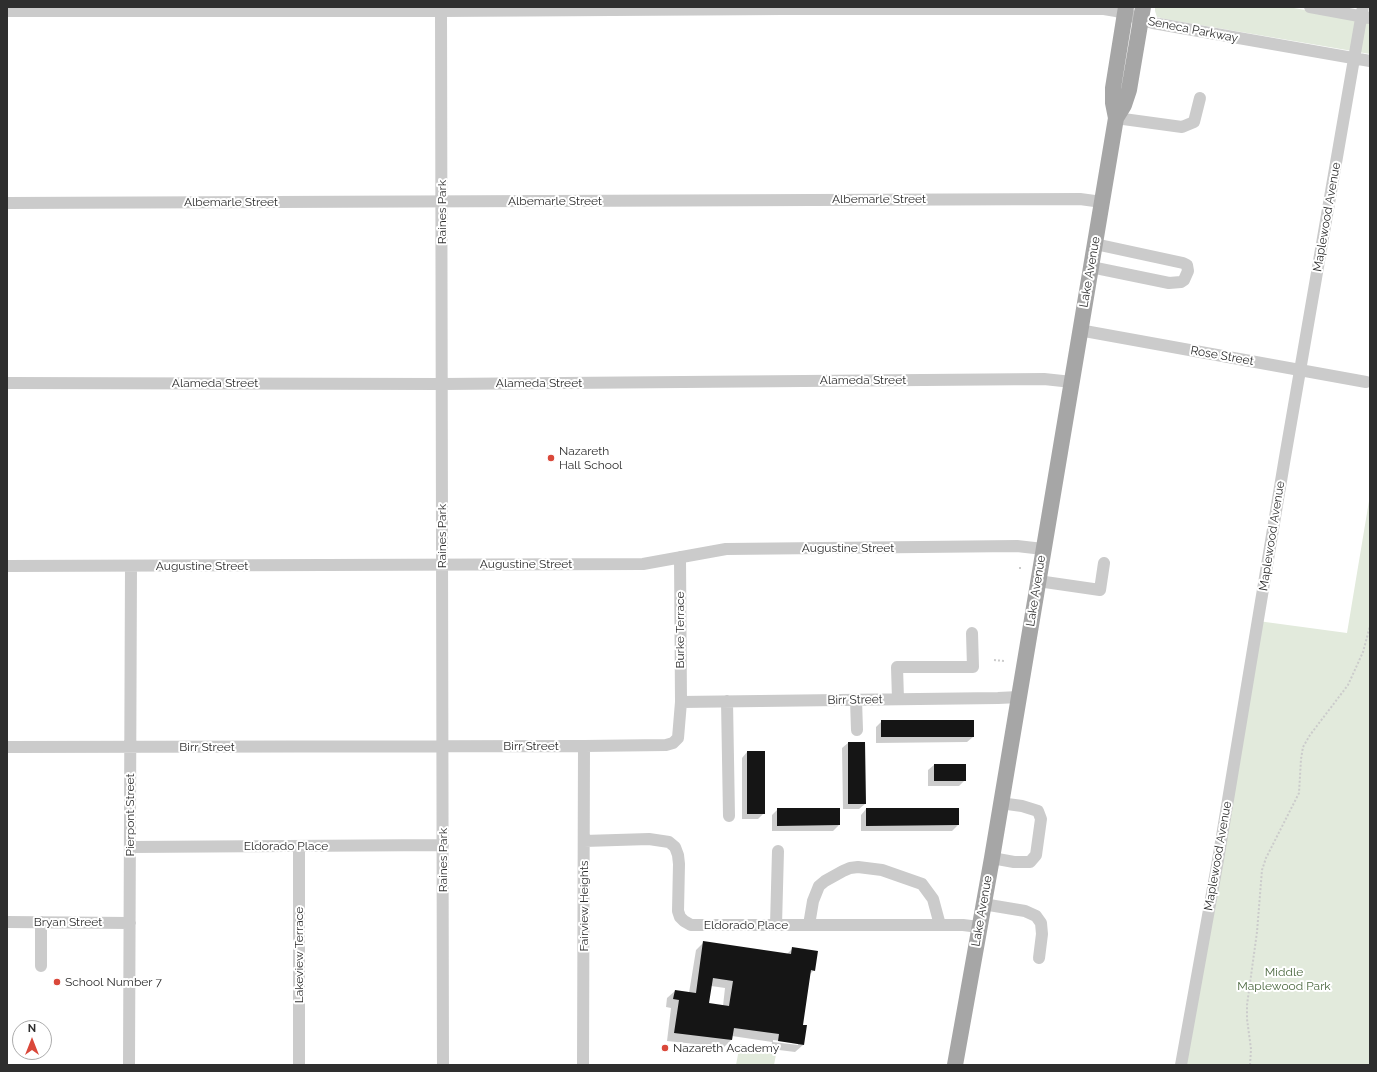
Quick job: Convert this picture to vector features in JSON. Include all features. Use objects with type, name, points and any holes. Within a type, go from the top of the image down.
[{"type":"main road","name":"Lake Avenue","points":[[955,1065],[992,858],[1116,118],[1113,103],[1113,88],[1126,11]]},
{"type":"main road","name":"Lake Avenue","points":[[1116,118],[1124,105],[1129,90],[1142,13]]},
{"type":"street","points":[[1310,7],[1365,14]]},
{"type":"street","name":"Seneca Parkway","points":[[7,11],[174,9],[1104,9],[1142,13],[1158,24],[1370,61]]},
{"type":"street","name":"Raines Park","points":[[441,9],[443,1065]]},
{"type":"street","name":"Maplewood Avenue","points":[[1181,1065],[1219,852],[1354,58],[1365,14]]},
{"type":"street","points":[[1116,118],[1182,127],[1194,122],[1200,98]]},
{"type":"street","name":"Albemarle Street","points":[[7,203],[1080,198],[1102,202]]},
{"type":"street","points":[[1091,267],[1169,283],[1181,282],[1184,280],[1188,271],[1187,265],[1183,263],[1095,244]]},
{"type":"street","name":"Rose Street","points":[[1080,330],[1366,382]]},
{"type":"street","name":"Alameda Street","points":[[7,383],[442,384],[1044,379],[1072,382]]},
{"type":"street","name":"Augustine Street","points":[[7,566],[643,564],[726,549],[1017,546],[1043,549]]},
{"type":"street","name":"Burke Terrace","points":[[680,557],[681,702]]},
{"type":"street","points":[[1038,581],[1100,590],[1104,563]]},
{"type":"street","name":"Pierpont Street","points":[[129,1065],[131,566]]},
{"type":"street","points":[[898,699],[897,667],[972,667],[972,633]]},
{"type":"street","name":"Birr Street","points":[[7,747],[130,748],[666,745],[672,743],[678,738],[681,702],[1019,697]]},
{"type":"street","points":[[856,700],[857,730]]},
{"type":"street","points":[[727,701],[729,816]]},
{"type":"street","name":"Fairview Heights","points":[[583,1065],[584,746]]},
{"type":"street","points":[[992,858],[1014,862],[1030,862],[1036,855],[1041,819],[1038,811],[1022,806],[1000,803]]},
{"type":"street","name":"Eldorado Place","points":[[584,840],[649,839],[669,842],[675,847],[678,855],[678,911],[680,917],[692,925],[963,925],[979,927]]},
{"type":"street","name":"Eldorado Place","points":[[130,847],[443,845]]},
{"type":"street","name":"Lakeview Terrace","points":[[299,846],[299,1065]]},
{"type":"street","points":[[776,925],[778,851]]},
{"type":"street","points":[[809,925],[813,901],[819,886],[843,871],[858,867],[882,870],[922,884],[933,900],[940,925]]},
{"type":"street","points":[[983,904],[1025,911],[1036,916],[1041,923],[1042,934],[1039,958]]},
{"type":"street","name":"Bryan Street","points":[[7,922],[130,923]]},
{"type":"street","points":[[41,922],[42,966]]},
{"type":"path","points":[[1250,1065],[1251,1050],[1247,1019],[1247,1005],[1257,932],[1262,870],[1266,858],[1299,793],[1303,747],[1310,735],[1348,685],[1363,652],[1370,626]]},
{"type":"path","points":[[994,660],[1004,661]]},
{"type":"green space","points":[[1155,7],[1288,7],[1370,21],[1370,54],[1165,19],[1157,17]]},
{"type":"green space","name":"Middle Maplewood Park","points":[[1370,495],[1370,1065],[1181,1065],[1258,621],[1347,633]]},
{"type":"green space","points":[[740,1044],[777,1049],[774,1065],[736,1065]]},
{"type":"building","points":[[881,720],[974,720],[974,737],[881,737]]},
{"type":"building","points":[[848,742],[865,742],[866,804],[848,804]]},
{"type":"building","points":[[747,751],[765,751],[765,814],[747,814]]},
{"type":"building","points":[[934,764],[966,764],[966,781],[934,781]]},
{"type":"building","points":[[777,808],[840,808],[840,825],[777,826]]},
{"type":"building","points":[[866,808],[959,808],[959,825],[866,826]]},
{"type":"building","points":[[703,941],[791,954],[792,947],[818,951],[815,971],[811,970],[803,1025],[807,1025],[804,1045],[778,1041],[779,1034],[734,1028],[732,1040],[674,1033],[679,1000],[673,999],[675,990],[696,993]],"holes":[[[713,978],[733,981],[729,1006],[709,1003]]]},
{"type":"place","name":"Nazareth Hall School","points":[[551,458]]},
{"type":"place","name":"School Number 7","points":[[57,982]]},
{"type":"place","name":"Nazareth Academy","points":[[665,1048]]}]
